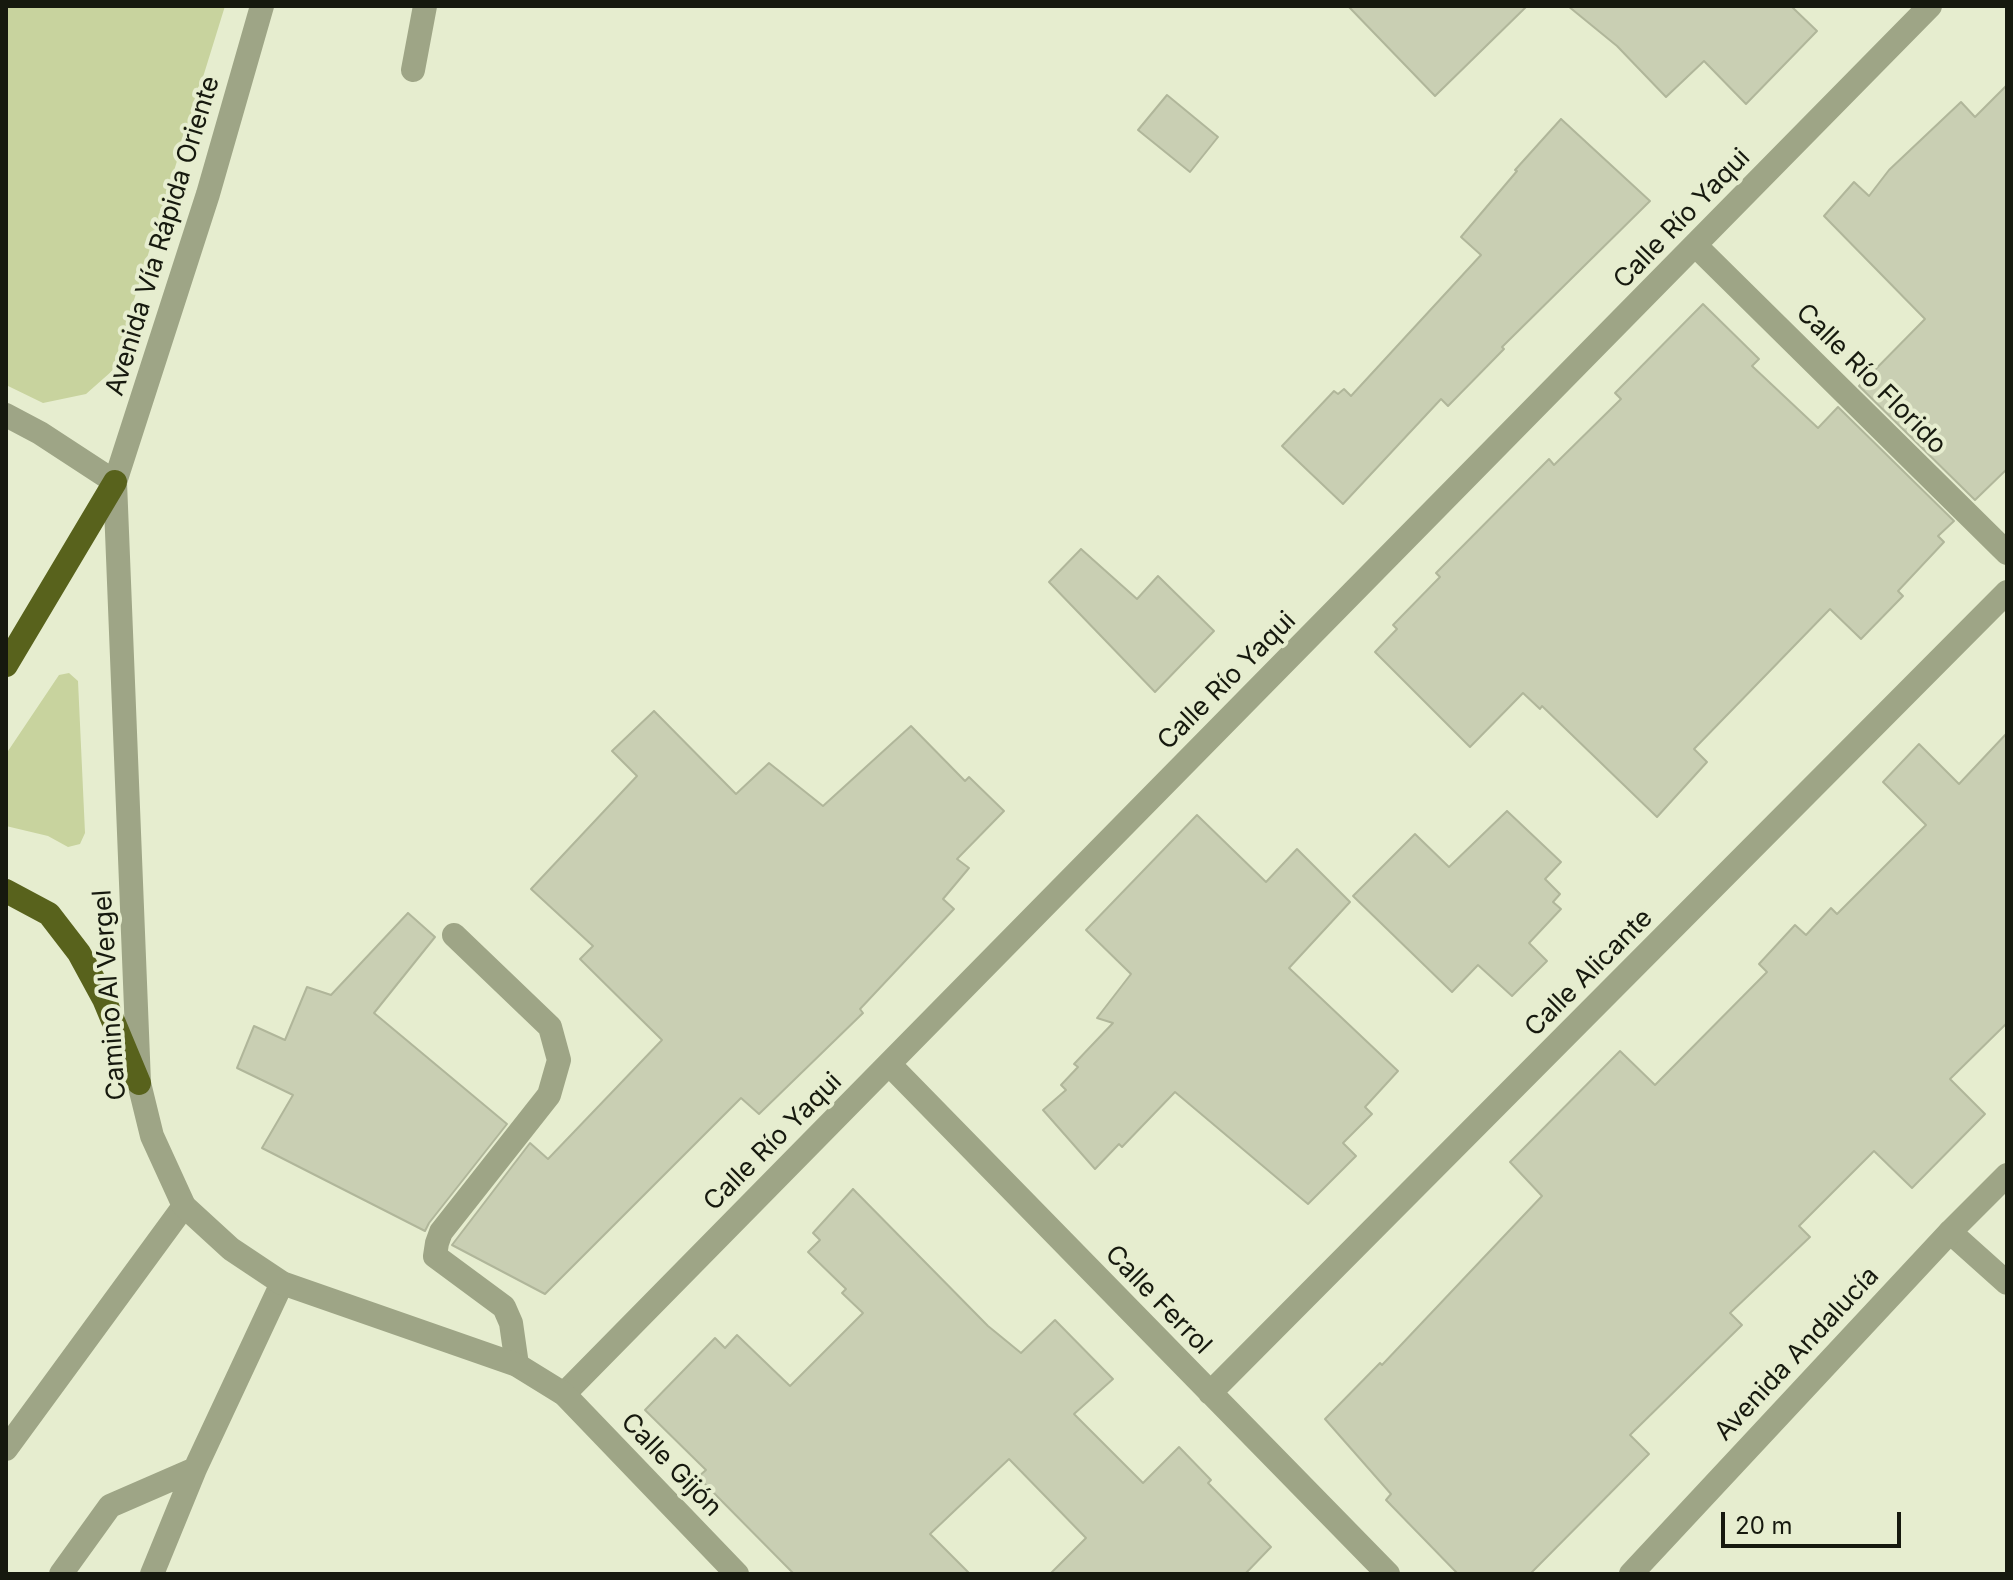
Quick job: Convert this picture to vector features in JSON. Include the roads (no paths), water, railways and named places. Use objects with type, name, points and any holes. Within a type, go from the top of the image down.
[{"type":"highway","points":[[6,665],[115,482]]},
{"type":"highway","points":[[6,891],[49,914],[79,953],[104,999],[139,1083]]},
{"type":"street","name":"Avenida Vía Rápida Oriente","points":[[115,482],[208,194],[262,6]]},
{"type":"street","points":[[413,70],[425,6]]},
{"type":"street","name":"Calle Río Yaqui","points":[[564,1394],[1930,6]]},
{"type":"street","name":"Calle Río Florido","points":[[1695,245],[2007,553]]},
{"type":"street","points":[[6,415],[40,433],[115,482]]},
{"type":"street","name":"Camino Al Vergel","points":[[115,482],[139,1083],[152,1136],[184,1206],[231,1249],[282,1283],[517,1365],[564,1394]]},
{"type":"street","name":"Calle Alicante","points":[[1210,1393],[2007,592]]},
{"type":"street","points":[[454,935],[550,1027],[559,1060],[549,1095],[441,1232],[435,1256],[504,1307],[511,1323],[517,1365]]},
{"type":"street","name":"Calle Ferrol","points":[[889,1064],[1388,1574]]},
{"type":"street","name":"Avenida Andalucía","points":[[1631,1574],[2007,1175]]},
{"type":"street","points":[[6,1449],[184,1206]]},
{"type":"street","points":[[1950,1232],[2007,1283]]},
{"type":"street","points":[[152,1574],[195,1469],[282,1283]]},
{"type":"street","name":"Calle Gijón","points":[[564,1394],[737,1574]]},
{"type":"street","points":[[61,1574],[110,1506],[195,1469]]}]
